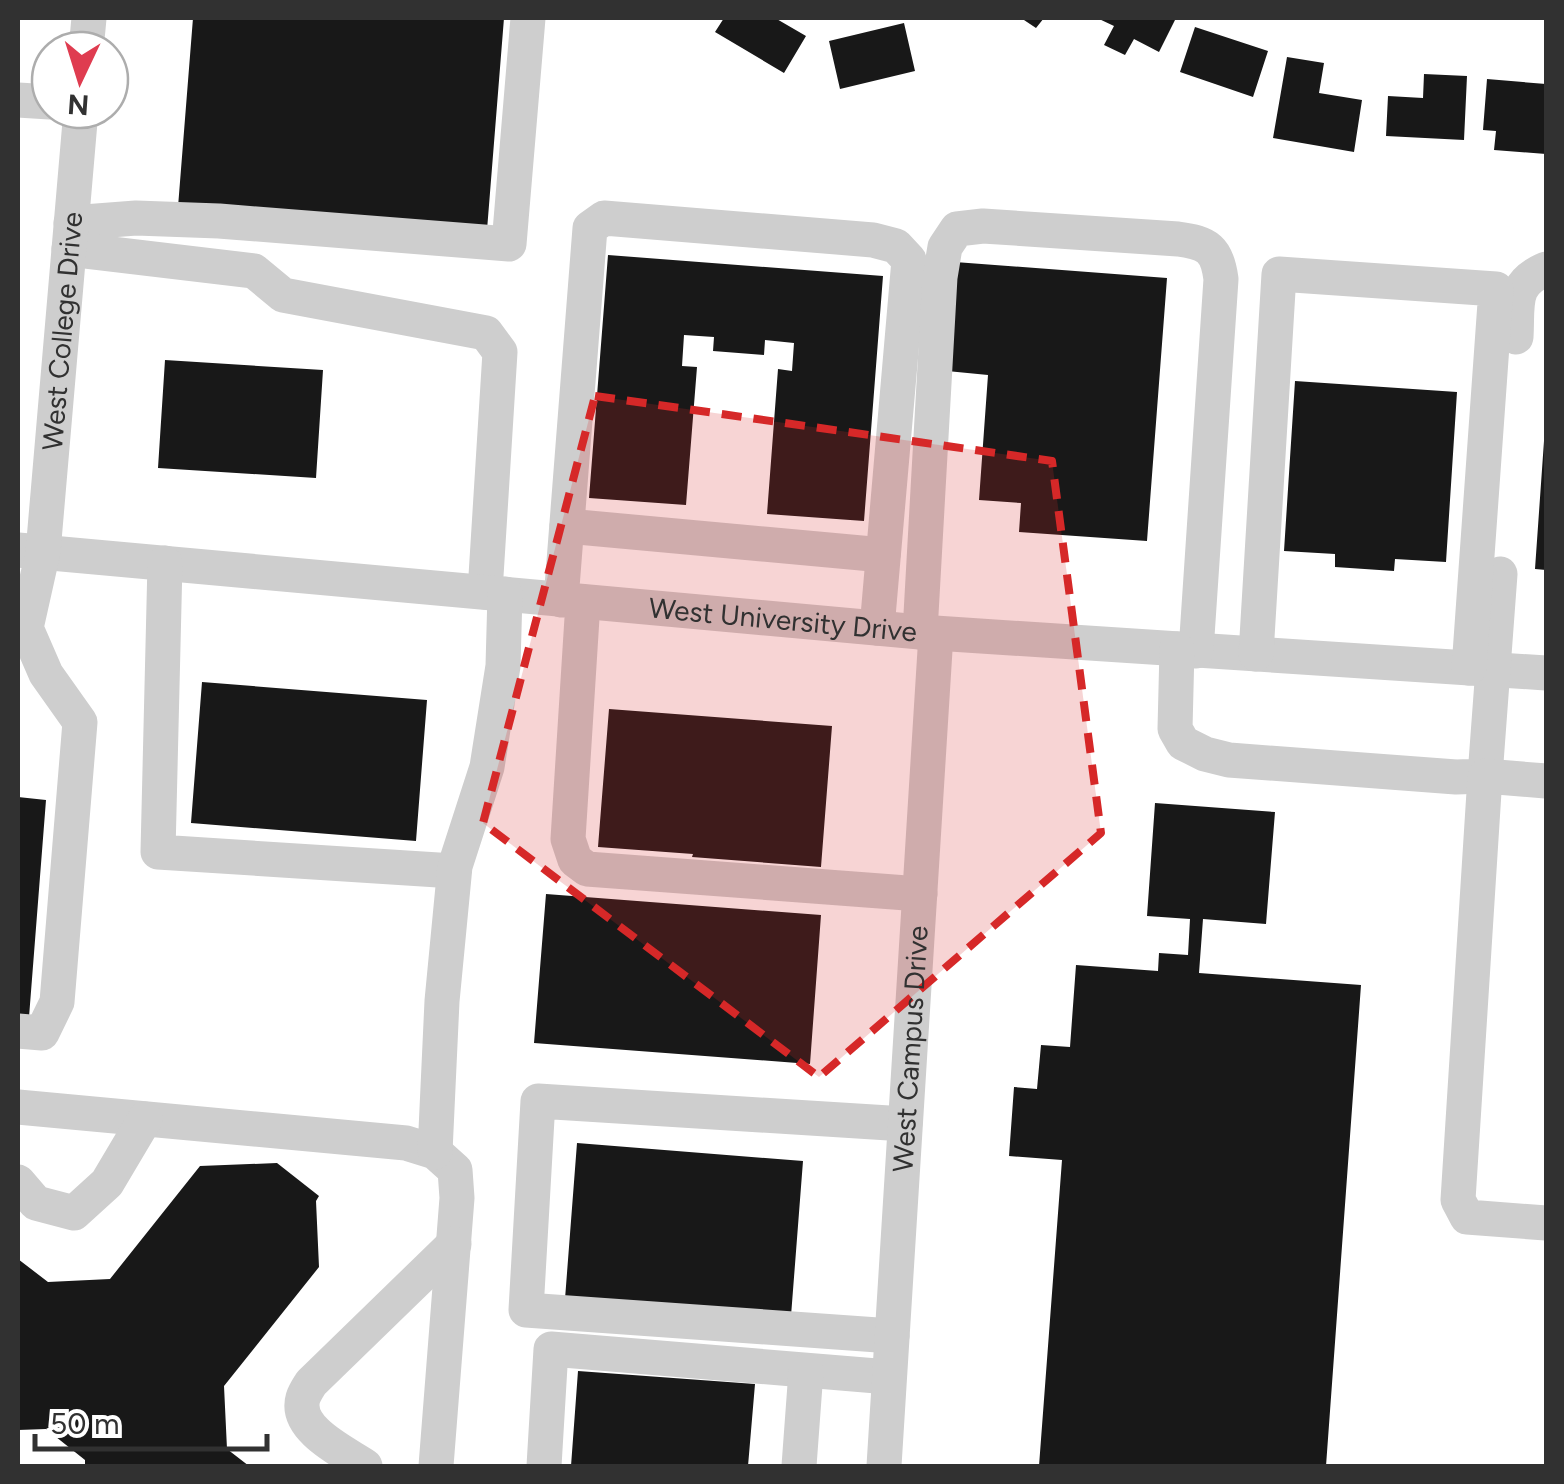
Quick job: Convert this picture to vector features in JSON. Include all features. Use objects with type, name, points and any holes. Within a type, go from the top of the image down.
[{"type":"street","points":[[70,236],[136,218],[509,244],[528,18]]},
{"type":"street","name":"West College Drive","points":[[18,1031],[42,1033],[57,1002],[80,722],[32,673],[26,628],[30,551],[70,236],[79,130]]},
{"type":"street","points":[[877,628],[909,260],[896,246],[873,240],[604,218],[590,228],[567,526],[572,601],[568,839],[575,860],[587,869],[920,894]]},
{"type":"street","name":"West Campus Drive","points":[[884,1466],[920,894],[940,277],[945,247],[956,228],[983,226],[1202,242],[1218,259],[1222,279],[1187,650]]},
{"type":"street","points":[[70,236],[254,270],[283,295],[486,333],[500,352],[495,593],[503,666],[487,767],[454,872],[442,1002],[435,1152]]},
{"type":"street","points":[[1482,669],[1518,294],[1527,277],[1546,269]]},
{"type":"street","points":[[1256,654],[1278,274],[1496,289],[1482,669],[1485,776],[1458,1200],[1467,1217],[1546,1223]]},
{"type":"street","points":[[567,526],[884,555]]},
{"type":"street","name":"West University Drive","points":[[30,551],[928,633],[1546,674]]},
{"type":"street","points":[[164,563],[158,852],[454,872]]},
{"type":"street","points":[[1187,650],[1176,729],[1183,743],[1206,754],[1229,760],[1546,782]]},
{"type":"street","points":[[892,1336],[526,1310],[538,1101],[905,1124]]},
{"type":"street","points":[[18,1107],[406,1143],[435,1152],[455,1170],[457,1198],[436,1466]]},
{"type":"street","points":[[18,1182],[36,1203],[74,1213],[108,1183],[145,1119]]},
{"type":"street","points":[[366,1466],[311,1429],[302,1400],[311,1383],[454,1244]]},
{"type":"street","points":[[544,1466],[551,1349],[889,1378]]},
{"type":"street","points":[[799,1466],[806,1370]]},
{"type":"highlighted area","points":[[595,396],[1052,461],[1101,833],[819,1077],[483,823]]},
{"type":"building","points":[[193,18],[504,18],[487,230],[178,207]]},
{"type":"building","points":[[724,18],[775,18],[806,36],[784,73],[715,32]]},
{"type":"building","points":[[1021,18],[1044,18],[1036,28]]},
{"type":"building","points":[[1097,18],[1176,18],[1159,52],[1134,39],[1125,55],[1104,45],[1114,26]]},
{"type":"building","points":[[904,23],[915,71],[840,89],[829,41]]},
{"type":"building","points":[[1195,27],[1268,51],[1253,97],[1180,72]]},
{"type":"building","points":[[1287,57],[1324,63],[1319,93],[1362,100],[1354,152],[1273,138]]},
{"type":"building","points":[[1424,74],[1467,76],[1464,140],[1386,136],[1388,96],[1423,98]]},
{"type":"building","points":[[1487,79],[1546,84],[1546,154],[1494,150],[1496,131],[1483,130]]},
{"type":"building","points":[[608,255],[883,276],[864,521],[767,514],[778,369],[792,371],[794,343],[765,340],[764,355],[713,351],[714,337],[684,335],[682,366],[697,367],[686,505],[589,498]]},
{"type":"building","points":[[955,262],[1167,278],[1147,541],[1019,532],[1021,503],[979,500],[988,375],[947,371]]},
{"type":"building","points":[[165,360],[323,370],[316,478],[158,468]]},
{"type":"building","points":[[1295,381],[1457,392],[1446,562],[1395,559],[1394,571],[1335,567],[1335,554],[1284,551]]},
{"type":"building","points":[[1546,441],[1546,570],[1535,569]]},
{"type":"building","points":[[202,682],[427,700],[416,841],[191,823]]},
{"type":"building","points":[[609,709],[832,726],[821,867],[598,847]]},
{"type":"building","points":[[18,797],[46,800],[29,1017],[18,1016]]},
{"type":"building","points":[[1155,803],[1275,812],[1266,924],[1203,919],[1199,973],[1361,985],[1326,1466],[1039,1466],[1062,1160],[1009,1156],[1014,1087],[1037,1089],[1041,1045],[1070,1047],[1076,965],[1158,971],[1159,953],[1188,955],[1190,919],[1147,916]]},
{"type":"building","points":[[546,894],[821,915],[810,1064],[534,1043]]},
{"type":"building","points":[[577,1143],[803,1161],[791,1316],[565,1299]]},
{"type":"building","points":[[277,1163],[319,1196],[319,1267],[224,1386],[227,1449],[249,1466],[85,1466],[85,1460],[46,1429],[18,1430],[18,1259],[48,1282],[110,1279],[200,1166]]},
{"type":"building","points":[[578,1371],[755,1384],[748,1466],[571,1466]]}]
